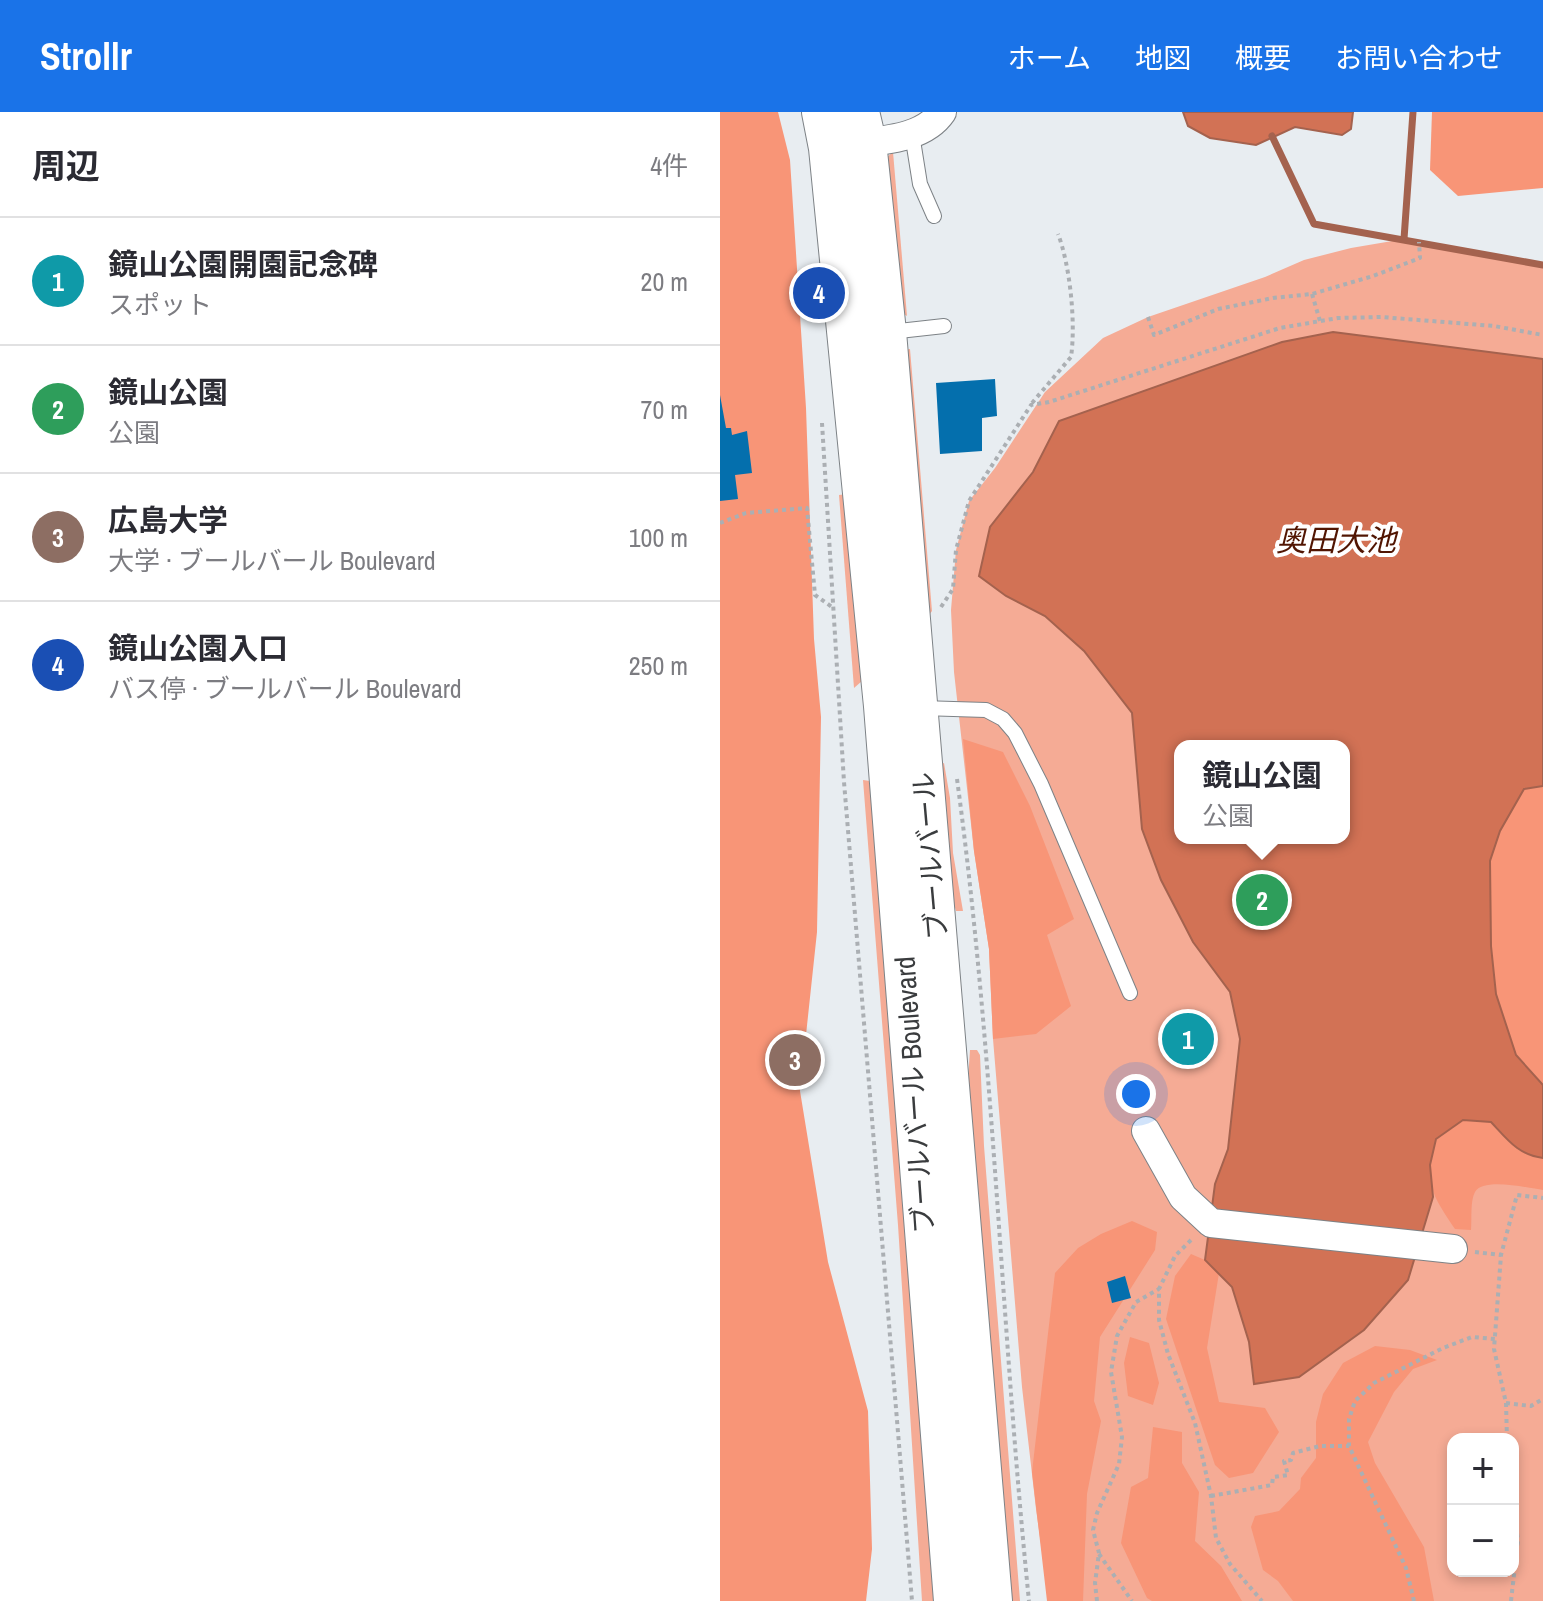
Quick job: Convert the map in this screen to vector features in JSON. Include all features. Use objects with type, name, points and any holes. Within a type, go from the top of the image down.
[{"type":"street","points":[[844,128],[912,134],[931,125],[942,112]]},
{"type":"street","name":"ブールバール","points":[[844,128],[886,332],[901,707],[992,1601]]},
{"type":"street","name":"ブールバール Boulevard","points":[[844,128],[901,707],[954,1601]]},
{"type":"street","points":[[1146,1131],[1204,1229],[1453,1249]]},
{"type":"lane","points":[[912,134],[920,184],[934,216]]},
{"type":"lane","points":[[886,332],[944,326]]},
{"type":"lane","points":[[901,707],[986,710],[1003,719],[1015,733],[1041,784],[1130,993]]},
{"type":"path","points":[[939,593],[940,609],[953,589],[956,550],[969,501],[1031,405],[1071,357],[1069,290],[1064,249],[1058,234]]},
{"type":"path","points":[[1148,317],[1154,335],[1218,309],[1312,294],[1420,258],[1419,242]]},
{"type":"path","points":[[1312,294],[1320,321]]},
{"type":"path","points":[[1031,405],[1049,402],[1280,328],[1320,321],[1381,317],[1494,326],[1543,335]]},
{"type":"path","points":[[720,523],[746,513],[807,508],[815,595],[832,607],[912,1601]]},
{"type":"path","points":[[956,769],[983,1008],[1015,1463],[1029,1601]]},
{"type":"path","points":[[1507,1433],[1506,1403],[1494,1349],[1501,1255],[1517,1195],[1543,1198]]},
{"type":"path","points":[[1204,1229],[1175,1256],[1159,1289],[1159,1320],[1168,1354],[1195,1423],[1211,1496],[1216,1538],[1230,1564],[1262,1601]]},
{"type":"path","points":[[1132,1601],[1099,1553],[1093,1530],[1097,1513],[1119,1464],[1122,1437],[1111,1372],[1117,1336],[1136,1302],[1159,1289]]},
{"type":"path","points":[[1414,1601],[1406,1568],[1349,1446],[1349,1419],[1355,1401],[1374,1383],[1472,1337],[1495,1339]]},
{"type":"path","points":[[1506,1403],[1531,1406],[1543,1399]]},
{"type":"path","points":[[1211,1496],[1272,1485],[1273,1477],[1288,1475],[1284,1461],[1291,1460],[1293,1453],[1320,1446],[1349,1446]]},
{"type":"path","points":[[1511,1601],[1518,1540],[1513,1505]]},
{"type":"path","points":[[1097,1601],[1095,1583],[1099,1553]]},
{"type":"shaded area","points":[[720,112],[778,112],[790,160],[806,408],[814,639],[821,717],[817,932],[800,1091],[828,1262],[868,1411],[872,1549],[866,1601],[720,1601]]},
{"type":"shaded area","points":[[1432,112],[1543,112],[1543,188],[1458,196],[1430,170]]},
{"type":"shaded area","points":[[893,152],[907,316],[902,313],[887,157]]},
{"type":"shaded area","points":[[1404,239],[1543,265],[1543,1601],[1049,1601],[1022,1387],[993,1039],[989,949],[974,851],[954,672],[951,610],[956,550],[969,501],[995,468],[1045,392],[1103,338],[1148,317],[1265,277],[1304,260]]},
{"type":"shaded area","points":[[910,349],[932,611],[929,615],[904,350]]},
{"type":"shaded area","points":[[847,494],[862,681],[854,688],[839,495]]},
{"type":"shaded area","points":[[963,739],[1003,752],[1030,806],[1074,919],[1047,935],[1071,1006],[1036,1034],[993,1039],[989,949],[974,851]]},
{"type":"shaded area","points":[[944,763],[950,798],[953,853],[963,911],[956,911],[946,878],[939,765]]},
{"type":"shaded area","points":[[863,780],[870,781],[940,1601],[922,1601],[898,1225]]},
{"type":"shaded area","points":[[1543,786],[1543,1085],[1516,1055],[1496,994],[1491,946],[1490,861],[1500,831],[1524,789]]},
{"type":"shaded area","points":[[970,1050],[977,1050],[980,1055],[984,1146],[1020,1601],[1007,1601],[966,1110]]},
{"type":"shaded area","points":[[1463,1120],[1492,1122],[1520,1150],[1543,1158],[1543,1190],[1496,1184],[1475,1192],[1471,1230],[1455,1229],[1435,1196],[1431,1177],[1436,1139]]},
{"type":"shaded area","points":[[1132,1221],[1157,1232],[1155,1250],[1100,1337],[1094,1401],[1101,1421],[1087,1494],[1083,1601],[1047,1601],[1032,1472],[1055,1273],[1078,1248]]},
{"type":"shaded area","points":[[1191,1254],[1205,1260],[1219,1273],[1207,1348],[1219,1402],[1265,1408],[1279,1432],[1253,1473],[1229,1478],[1215,1465],[1166,1319],[1175,1276]]},
{"type":"shaded area","points":[[1130,1337],[1149,1343],[1159,1383],[1153,1405],[1128,1396],[1124,1363]]},
{"type":"shaded area","points":[[1375,1346],[1410,1350],[1437,1360],[1413,1369],[1394,1392],[1368,1442],[1375,1463],[1424,1547],[1434,1601],[1293,1601],[1278,1581],[1263,1570],[1251,1527],[1255,1516],[1279,1511],[1300,1489],[1301,1478],[1316,1458],[1316,1422],[1323,1394],[1343,1363]]},
{"type":"shaded area","points":[[1153,1427],[1182,1432],[1182,1463],[1199,1492],[1195,1541],[1221,1566],[1242,1601],[1152,1601],[1147,1598],[1121,1543],[1131,1487],[1148,1478]]},
{"type":"water","points":[[1183,112],[1353,112],[1351,129],[1342,135],[1295,127],[1256,145],[1210,138],[1188,126]]},
{"type":"water","name":"奥田大池","points":[[1333,332],[1543,359],[1543,786],[1524,789],[1500,831],[1490,861],[1491,946],[1496,994],[1516,1055],[1543,1085],[1543,1158],[1520,1150],[1491,1122],[1463,1120],[1436,1139],[1430,1165],[1433,1197],[1408,1280],[1364,1330],[1299,1377],[1254,1384],[1249,1342],[1232,1287],[1205,1260],[1215,1184],[1228,1149],[1240,1039],[1230,992],[1193,942],[1161,880],[1142,829],[1132,713],[1084,651],[1045,616],[1006,596],[979,576],[990,527],[1033,472],[1059,421],[1282,342]]},
{"type":"building","points":[[995,379],[997,416],[982,418],[982,451],[940,454],[936,383]]},
{"type":"building","points":[[720,395],[726,428],[731,428],[732,435],[747,431],[752,473],[735,475],[738,499],[720,501]]},
{"type":"building","points":[[1125,1276],[1131,1298],[1112,1303],[1107,1282]]},
{"type":"waterway","points":[[1404,239],[1413,112]]},
{"type":"waterway","points":[[1272,136],[1314,224],[1543,265]]},
{"type":"place","name":"鏡山公園入口","points":[[819,293]]},
{"type":"place","name":"鏡山公園","points":[[1262,900]]},
{"type":"place","name":"鏡山公園開園記念碑","points":[[1188,1039]]},
{"type":"place","name":"広島大学","points":[[795,1060]]}]
